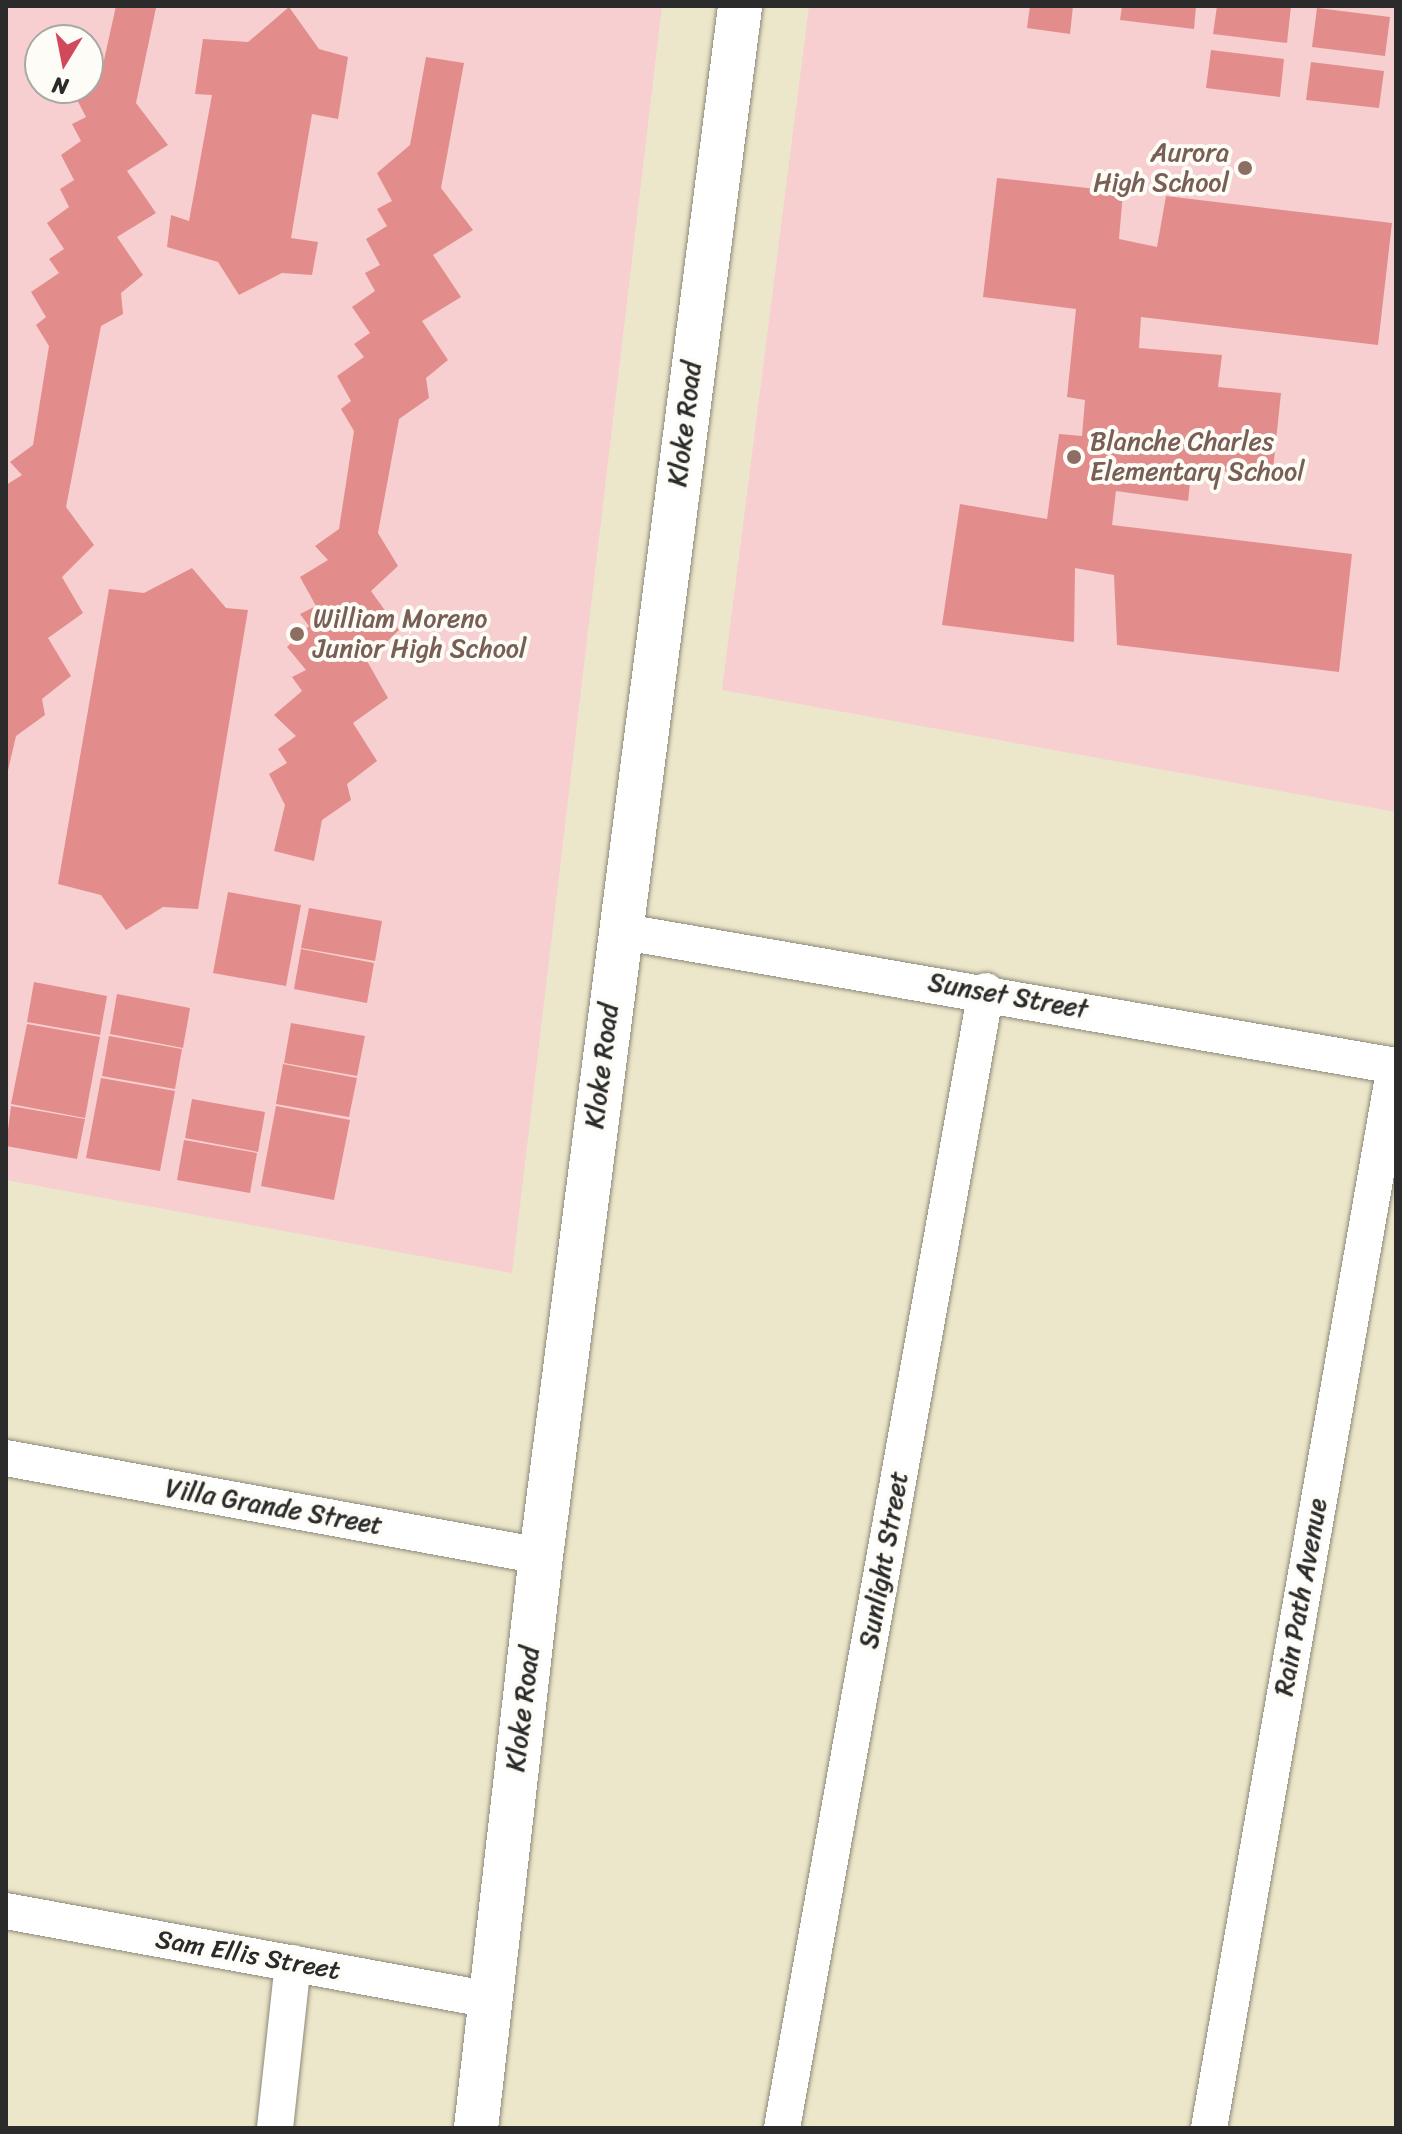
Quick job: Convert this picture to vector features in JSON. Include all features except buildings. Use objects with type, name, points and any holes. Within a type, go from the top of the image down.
[{"type":"street","name":"Kloke Road","points":[[476,2128],[541,1556],[740,6]]},
{"type":"street","name":"Sunset Street","points":[[619,931],[986,991],[1395,1066]]},
{"type":"street","name":"Sunlight Street","points":[[782,2128],[986,991]]},
{"type":"street","name":"Rain Path Avenue","points":[[1209,2128],[1395,1066]]},
{"type":"street","name":"Villa Grande Street","points":[[6,1458],[541,1556]]},
{"type":"street","name":"Sam Ellis Street","points":[[6,1911],[490,2000]]},
{"type":"street","points":[[275,2128],[293,1963]]},
{"type":"shaded area","name":"William Moreno Junior High School","points":[[6,6],[662,6],[512,1273],[6,1180]]},
{"type":"shaded area","name":"Blanche Charles Elementary School","points":[[809,6],[1396,6],[1396,812],[722,690]]},
{"type":"place","name":"Aurora High School","points":[[1245,168]]},
{"type":"place","name":"Blanche Charles Elementary School","points":[[1074,457]]},
{"type":"place","name":"William Moreno Junior High School","points":[[297,634]]}]
